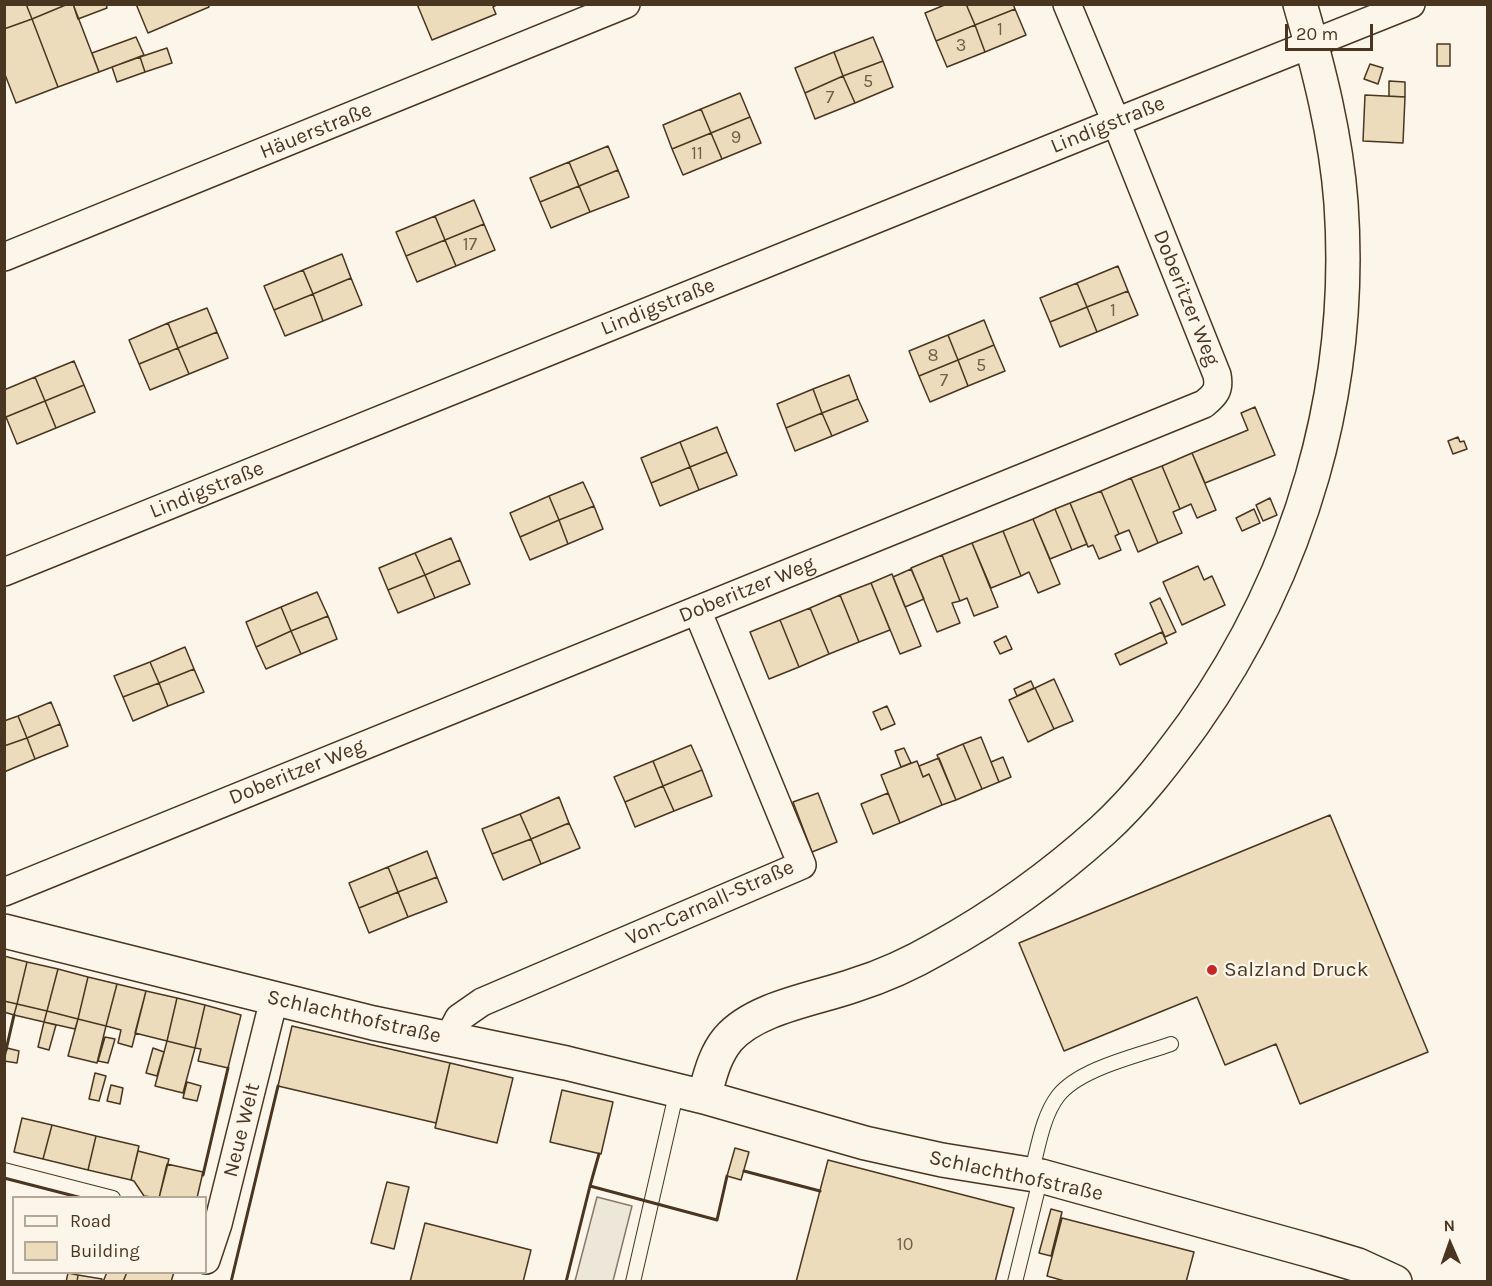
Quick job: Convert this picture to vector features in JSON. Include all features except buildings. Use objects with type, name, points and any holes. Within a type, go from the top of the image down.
[{"type":"street","name":"Häuerstraße","points":[[4,257],[626,4]]},
{"type":"street","points":[[1067,4],[1116,122]]},
{"type":"street","points":[[691,1094],[727,1040],[749,1022],[768,1013],[860,984],[934,951],[1027,893],[1068,860],[1105,828],[1146,784],[1202,711],[1238,653],[1279,573],[1306,501],[1320,454],[1338,359],[1343,278],[1340,198],[1323,92],[1300,4]]},
{"type":"street","name":"Lindigstraße","points":[[4,572],[1411,4]]},
{"type":"street","name":"Doberitzer Weg","points":[[4,892],[1204,404],[1216,395],[1219,386],[1217,375],[1116,122]]},
{"type":"street","name":"Von-Carnall-Straße","points":[[448,1039],[459,1018],[482,1002],[802,865],[697,610]]},
{"type":"street","name":"Schlachthofstraße","points":[[4,931],[274,999],[448,1039],[566,1063],[691,1094],[865,1143],[942,1160],[1036,1175],[1315,1252],[1358,1265],[1395,1281]]},
{"type":"street","name":"Neue Welt","points":[[207,1254],[212,1223],[274,999]]},
{"type":"lane","points":[[1015,1281],[1047,1118],[1058,1096],[1073,1081],[1089,1072],[1171,1044]]},
{"type":"lane","points":[[633,1281],[691,1094]]},
{"type":"lane","points":[[4,1170],[109,1196]]},
{"type":"shaded area","points":[[597,1197],[632,1206],[613,1281],[575,1281]]},
{"type":"wall","points":[[6,1050],[14,1015]]},
{"type":"wall","points":[[203,1175],[228,1068]]},
{"type":"wall","points":[[231,1282],[278,1086]]},
{"type":"wall","points":[[599,1154],[590,1186],[717,1220],[727,1176]]},
{"type":"wall","points":[[744,1171],[820,1191]]},
{"type":"wall","points":[[4,1178],[74,1196]]},
{"type":"wall","points":[[566,1282],[590,1186]]},
{"type":"place","name":"Salzland Druck","points":[[1212,970]]}]
